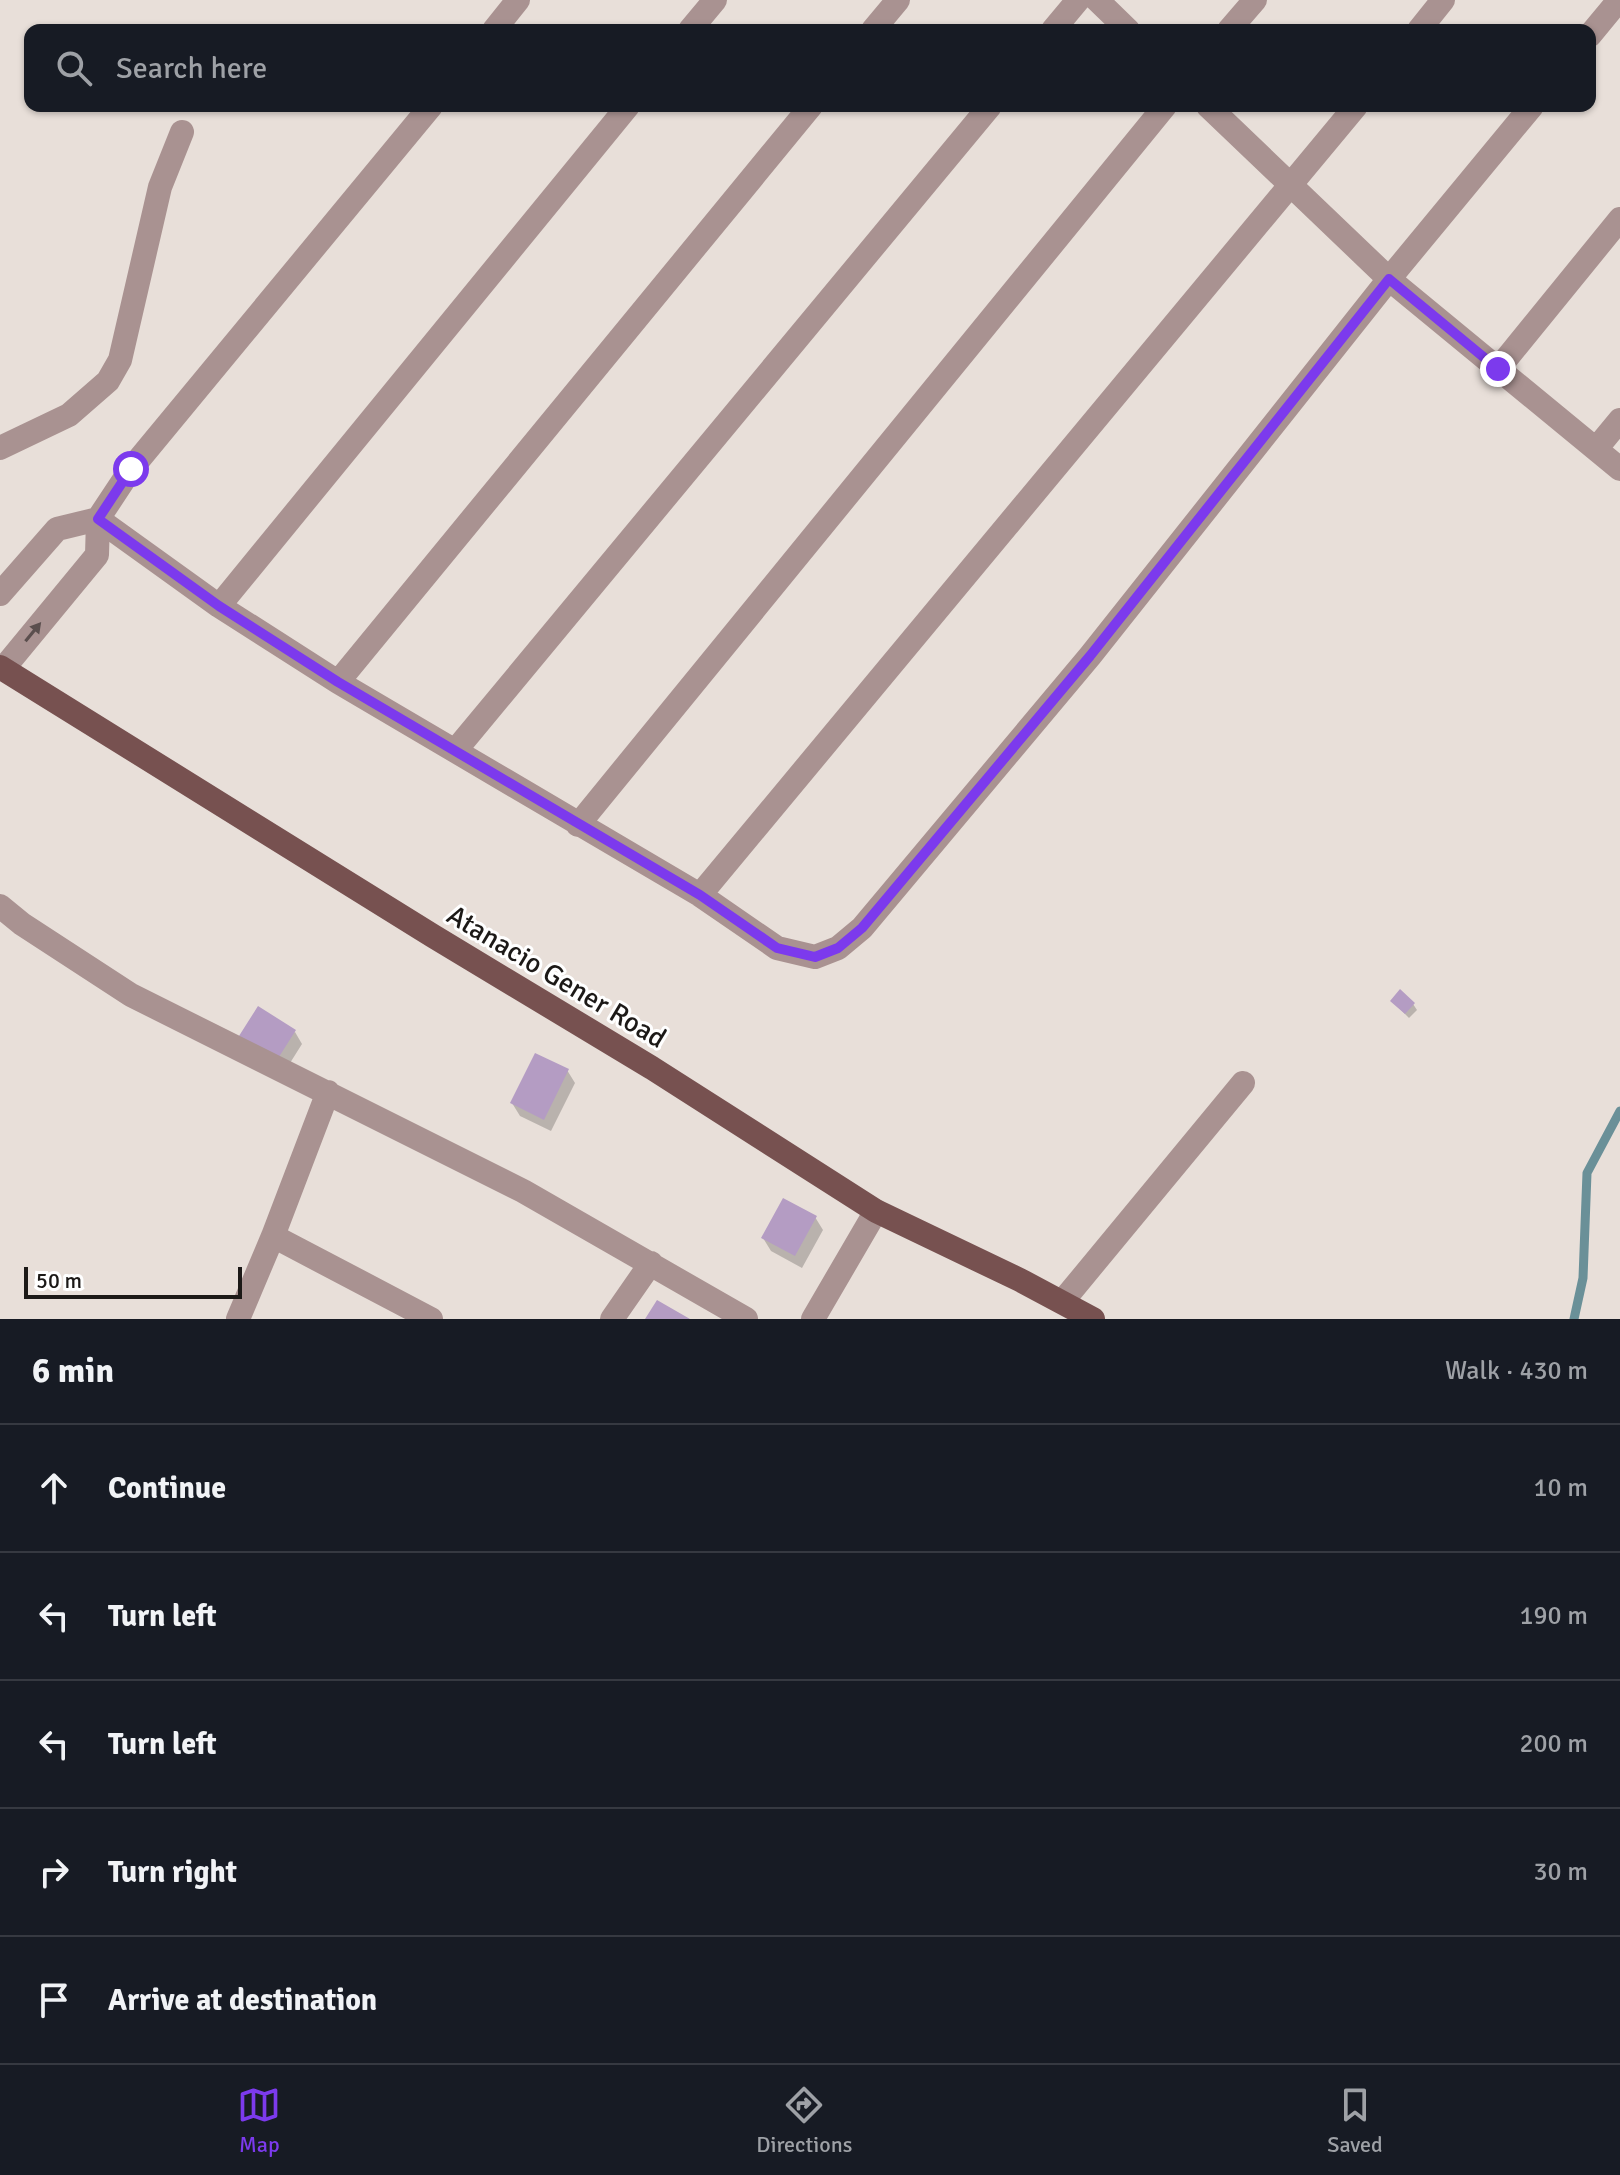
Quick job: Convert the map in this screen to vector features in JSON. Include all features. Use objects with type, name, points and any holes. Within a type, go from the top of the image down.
[{"type":"main road","name":"Atanacio Gener Road","points":[[2,668],[652,1068],[876,1211],[1093,1319]]},
{"type":"street","points":[[499,24],[518,0]]},
{"type":"street","points":[[695,24],[715,0]]},
{"type":"street","points":[[878,24],[898,0]]},
{"type":"street","points":[[1058,24],[1078,0]]},
{"type":"street","points":[[1097,0],[1122,24]]},
{"type":"street","points":[[1234,24],[1255,0]]},
{"type":"street","points":[[1424,24],[1443,0]]},
{"type":"street","points":[[1596,28],[1619,0]]},
{"type":"street","points":[[2,668],[97,555],[98,519],[131,469],[426,112]]},
{"type":"street","points":[[219,606],[623,112]]},
{"type":"street","points":[[338,682],[806,112]]},
{"type":"street","points":[[455,751],[985,112]]},
{"type":"street","points":[[578,825],[1160,112]]},
{"type":"street","points":[[1214,112],[1389,279],[1620,469]]},
{"type":"street","points":[[700,895],[1351,112]]},
{"type":"street","points":[[0,594],[57,529],[98,519],[219,606],[338,682],[700,895],[777,948],[815,957],[838,948],[862,928],[1090,656],[1389,279],[1527,112]]},
{"type":"street","points":[[0,448],[69,415],[108,381],[120,360],[160,187],[182,132]]},
{"type":"street","points":[[1498,369],[1620,219]]},
{"type":"street","points":[[1596,449],[1620,420]]},
{"type":"street","points":[[0,906],[22,924],[131,995],[523,1191],[746,1319]]},
{"type":"street","points":[[1062,1302],[1243,1083]]},
{"type":"street","points":[[238,1319],[328,1092]]},
{"type":"street","points":[[813,1319],[876,1211]]},
{"type":"street","points":[[273,1236],[431,1319]]},
{"type":"street","points":[[612,1319],[651,1263]]},
{"type":"building","points":[[1400,989],[1415,1003],[1405,1014],[1390,1001]]},
{"type":"building","points":[[258,1006],[296,1030],[277,1060],[239,1036]]},
{"type":"building","points":[[535,1053],[569,1069],[544,1120],[510,1103]]},
{"type":"building","points":[[783,1198],[817,1216],[795,1256],[761,1238]]},
{"type":"building","points":[[657,1300],[690,1319],[645,1319]]},
{"type":"waterway","points":[[1574,1319],[1583,1278],[1587,1173],[1620,1111]]},
{"type":"route","points":[[131,469],[98,519],[219,606],[338,682],[700,895],[777,948],[815,957],[838,948],[862,928],[1090,656],[1389,279],[1498,369]]}]
